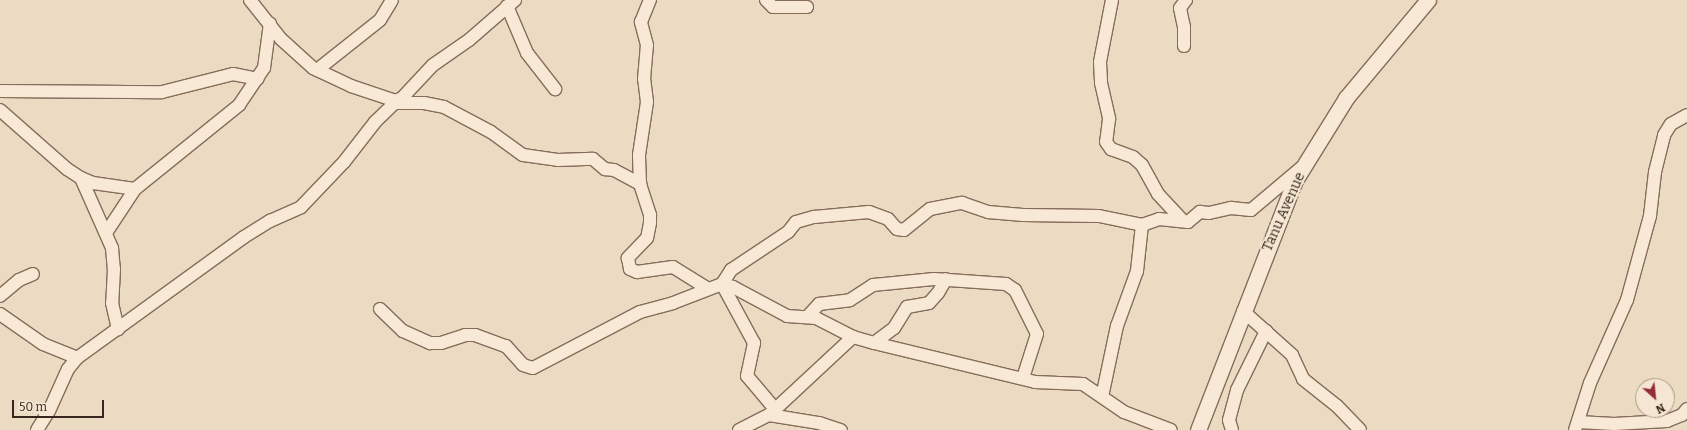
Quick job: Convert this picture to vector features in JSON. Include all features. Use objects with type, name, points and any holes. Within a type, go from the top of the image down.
[{"type":"street","points":[[250,0],[298,57],[317,70],[351,86],[397,101],[424,103],[444,108],[491,132],[523,155],[558,160],[593,158],[606,169],[614,170],[640,184]]},
{"type":"street","points":[[317,70],[380,20],[392,0]]},
{"type":"street","points":[[650,0],[641,22],[647,45],[644,79],[647,102],[640,155],[640,184],[648,208],[650,223],[647,238],[628,258],[630,268],[637,272],[673,267],[707,288]]},
{"type":"street","points":[[766,0],[773,7],[807,7]]},
{"type":"street","points":[[1112,0],[1100,62],[1101,82],[1109,119],[1106,142],[1110,149],[1133,157],[1142,165],[1158,194],[1181,220]]},
{"type":"street","points":[[1184,46],[1184,27],[1180,8],[1186,0]]},
{"type":"street","name":"Tanu Avenue","points":[[1198,430],[1294,182],[1346,98],[1428,0]]},
{"type":"street","points":[[37,430],[49,411],[68,369],[77,358],[118,329],[176,284],[223,254],[244,237],[270,221],[301,207],[344,162],[375,122],[433,65],[469,40],[511,3],[527,53],[555,89]]},
{"type":"street","points":[[106,233],[135,189],[239,105],[264,68],[268,50],[270,23]]},
{"type":"street","points":[[0,91],[162,92],[233,74],[258,79]]},
{"type":"street","points":[[0,110],[67,169],[81,178],[93,183],[135,189]]},
{"type":"street","points":[[1687,115],[1671,124],[1664,135],[1655,172],[1650,216],[1627,300],[1590,383],[1577,426],[1667,421],[1682,415],[1687,408]]},
{"type":"street","points":[[722,284],[731,270],[788,232],[796,222],[814,217],[869,212],[888,219],[901,230],[908,228],[930,209],[962,203],[988,212],[1023,215],[1098,216],[1142,225],[1154,219],[1181,220],[1190,222],[1200,212],[1209,213],[1226,208],[1251,210],[1305,165]]},
{"type":"street","points":[[81,178],[112,248],[114,269],[112,303],[118,329]]},
{"type":"street","points":[[1102,398],[1117,326],[1137,271],[1142,225]]},
{"type":"street","points":[[0,296],[19,280],[33,274]]},
{"type":"street","points":[[807,317],[813,308],[820,304],[850,300],[873,285],[946,279],[1000,283],[1015,290],[1037,334],[1022,378]]},
{"type":"street","points":[[874,343],[894,328],[907,307],[929,303],[938,293],[946,279]]},
{"type":"street","points":[[722,284],[754,343],[747,376],[772,412],[819,423],[841,430]]},
{"type":"street","points":[[380,309],[394,325],[420,339],[436,344],[465,335],[475,335],[506,346],[523,365],[533,368],[640,312],[673,303],[707,288],[722,284],[733,287],[787,316],[816,318],[854,337],[874,343],[1042,383],[1083,384],[1124,412],[1172,430]]},
{"type":"street","points":[[1244,311],[1292,354],[1303,380],[1336,406],[1360,430]]},
{"type":"street","points":[[0,314],[43,344],[77,358]]},
{"type":"street","points":[[1232,430],[1229,420],[1237,390],[1266,331]]},
{"type":"street","points":[[739,430],[772,412],[854,337]]}]
